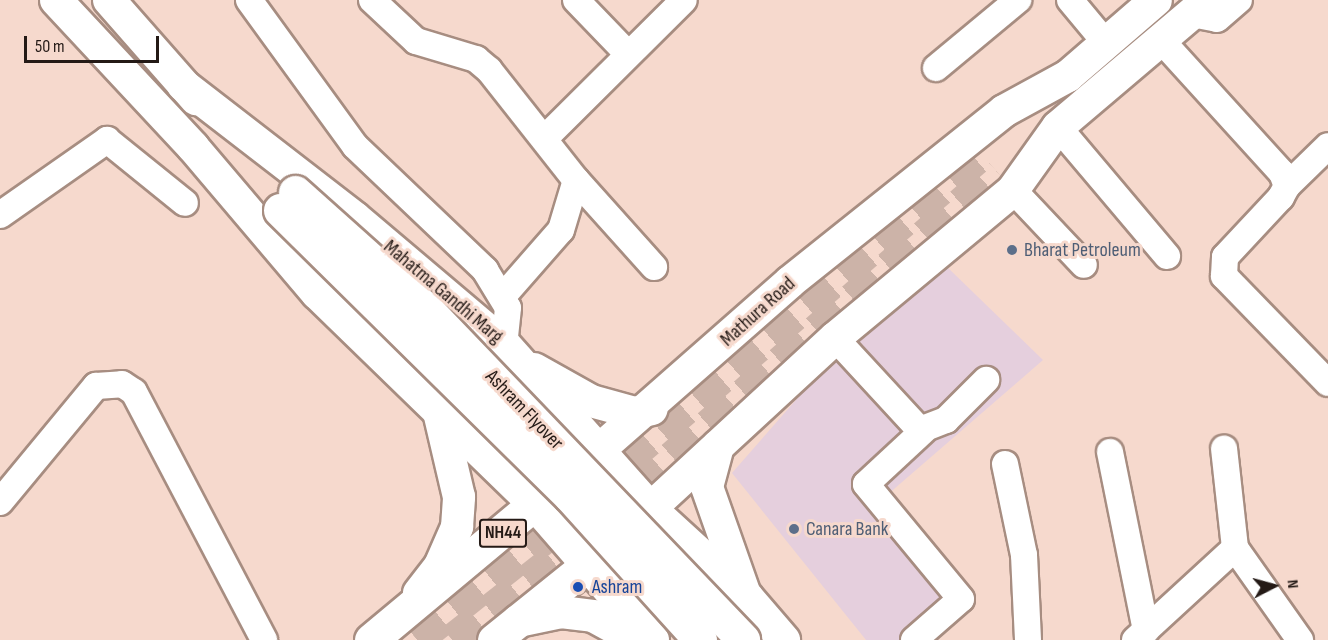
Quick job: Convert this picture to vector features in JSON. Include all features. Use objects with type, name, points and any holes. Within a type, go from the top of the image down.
[{"type":"highway","name":"Ashram Flyover","points":[[288,201],[570,496],[700,640]]},
{"type":"highway","name":"Ashram Flyover","points":[[288,201],[429,312],[743,640]]},
{"type":"highway","name":"Mathura Road","points":[[371,640],[536,506],[599,450]]},
{"type":"highway","points":[[506,630],[586,566]]},
{"type":"main road","points":[[56,0],[106,59],[193,147],[317,293],[536,506],[653,640]]},
{"type":"main road","points":[[109,0],[288,201]]},
{"type":"main road","name":"Mathura Road","points":[[599,450],[652,409],[809,267],[1004,111],[1068,76],[1156,0]]},
{"type":"main road","points":[[997,172],[1058,127],[1200,7]]},
{"type":"main road","points":[[586,566],[652,510],[835,338],[997,172],[1068,76]]},
{"type":"main road","name":"Mahatma Gandhi Marg","points":[[183,84],[355,218],[515,354],[652,510],[747,597],[784,640]]},
{"type":"main road","points":[[193,147],[288,201]]},
{"type":"main road","points":[[439,412],[515,354],[591,401],[635,413],[652,409]]},
{"type":"main road","points":[[404,612],[440,566],[457,526],[459,497],[439,412]]},
{"type":"main road","points":[[691,640],[747,597],[707,487],[718,446]]},
{"type":"main road","points":[[506,630],[561,612],[592,616],[637,640]]},
{"type":"street","points":[[372,0],[416,41],[476,59],[489,69],[546,138],[576,180],[654,267]]},
{"type":"street","points":[[576,0],[628,54]]},
{"type":"street","points":[[546,138],[684,0]]},
{"type":"street","points":[[936,68],[1018,0]]},
{"type":"street","points":[[1070,0],[1105,42]]},
{"type":"street","points":[[1200,7],[1217,19],[1239,0]]},
{"type":"street","points":[[254,2],[355,146],[485,270],[504,295],[515,354]]},
{"type":"street","points":[[1161,40],[1282,173],[1287,186]]},
{"type":"street","points":[[1058,127],[1167,256]]},
{"type":"street","points":[[0,215],[107,140],[185,203]]},
{"type":"street","points":[[1328,146],[1287,186],[1225,257],[1224,276],[1328,383]]},
{"type":"street","points":[[997,172],[1084,265]]},
{"type":"street","points":[[504,295],[561,230],[576,180]]},
{"type":"street","points":[[835,338],[923,431]]},
{"type":"street","points":[[914,640],[961,599],[866,484],[923,431],[946,420],[986,380]]},
{"type":"street","points":[[0,502],[96,386],[122,384],[134,392],[264,640]]},
{"type":"street","points":[[1224,448],[1235,548],[1300,640]]},
{"type":"street","points":[[1110,452],[1141,635]]},
{"type":"street","points":[[1005,465],[1024,555],[1028,640]]},
{"type":"street","points":[[1141,635],[1235,548]]},
{"type":"shaded area","points":[[943,263],[1043,360],[879,502],[972,602],[930,640],[866,640],[732,473],[844,345]]},
{"type":"tunnel","points":[[417,640],[550,534],[624,462],[982,154]]},
{"type":"tunnel","points":[[452,640],[564,552],[997,172]]},
{"type":"place","name":"Bharat Petroleum","points":[[1012,250]]},
{"type":"place","name":"Canara Bank","points":[[794,529]]},
{"type":"place","name":"Ashram","points":[[578,587]]}]
